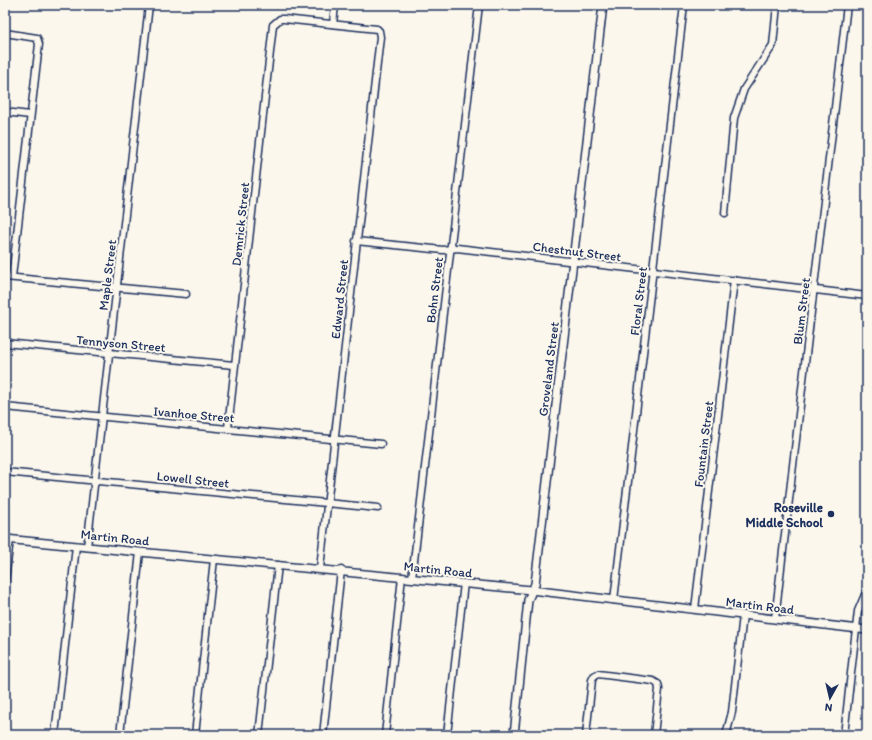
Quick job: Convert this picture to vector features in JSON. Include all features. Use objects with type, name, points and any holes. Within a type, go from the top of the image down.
[{"type":"street","name":"Maple Street","points":[[87,547],[149,5]]},
{"type":"street","points":[[333,24],[335,5]]},
{"type":"street","name":"Bohn Street","points":[[412,578],[479,5]]},
{"type":"street","name":"Groveland Street","points":[[514,735],[528,600],[531,590],[535,584],[603,5]]},
{"type":"street","name":"Floral Street","points":[[614,600],[684,5]]},
{"type":"street","points":[[724,213],[734,118],[744,90],[773,45],[777,5]]},
{"type":"street","name":"Blum Street","points":[[775,619],[847,5]]},
{"type":"street","name":"Demrick Street","points":[[228,428],[273,27],[275,22],[284,19],[333,24]]},
{"type":"street","name":"Edward Street","points":[[320,568],[379,31],[374,28],[333,24]]},
{"type":"street","points":[[5,33],[32,36],[39,40],[39,51],[8,277],[186,294]]},
{"type":"street","points":[[5,112],[30,114]]},
{"type":"street","name":"Chestnut Street","points":[[356,241],[573,262],[867,296]]},
{"type":"street","name":"Fountain Street","points":[[695,610],[734,280]]},
{"type":"street","name":"Tennyson Street","points":[[5,343],[234,365]]},
{"type":"street","name":"Ivanhoe Street","points":[[5,407],[381,444]]},
{"type":"street","name":"Lowell Street","points":[[5,472],[378,508]]},
{"type":"street","points":[[5,581],[7,539]]},
{"type":"street","name":"Martin Road","points":[[7,539],[341,570],[531,590],[867,630]]},
{"type":"street","points":[[55,735],[76,546]]},
{"type":"street","points":[[120,735],[140,552]]},
{"type":"street","points":[[195,735],[214,559]]},
{"type":"street","points":[[259,735],[278,565]]},
{"type":"street","points":[[323,735],[341,570]]},
{"type":"street","points":[[385,735],[402,577]]},
{"type":"street","points":[[447,735],[464,583]]},
{"type":"street","points":[[844,735],[855,629],[858,611],[867,590]]},
{"type":"street","points":[[726,735],[732,712],[743,615]]},
{"type":"street","points":[[586,735],[592,680],[594,676],[600,674],[653,681],[658,684],[659,689],[654,735]]},
{"type":"place","name":"Roseville Middle School","points":[[831,514]]}]
